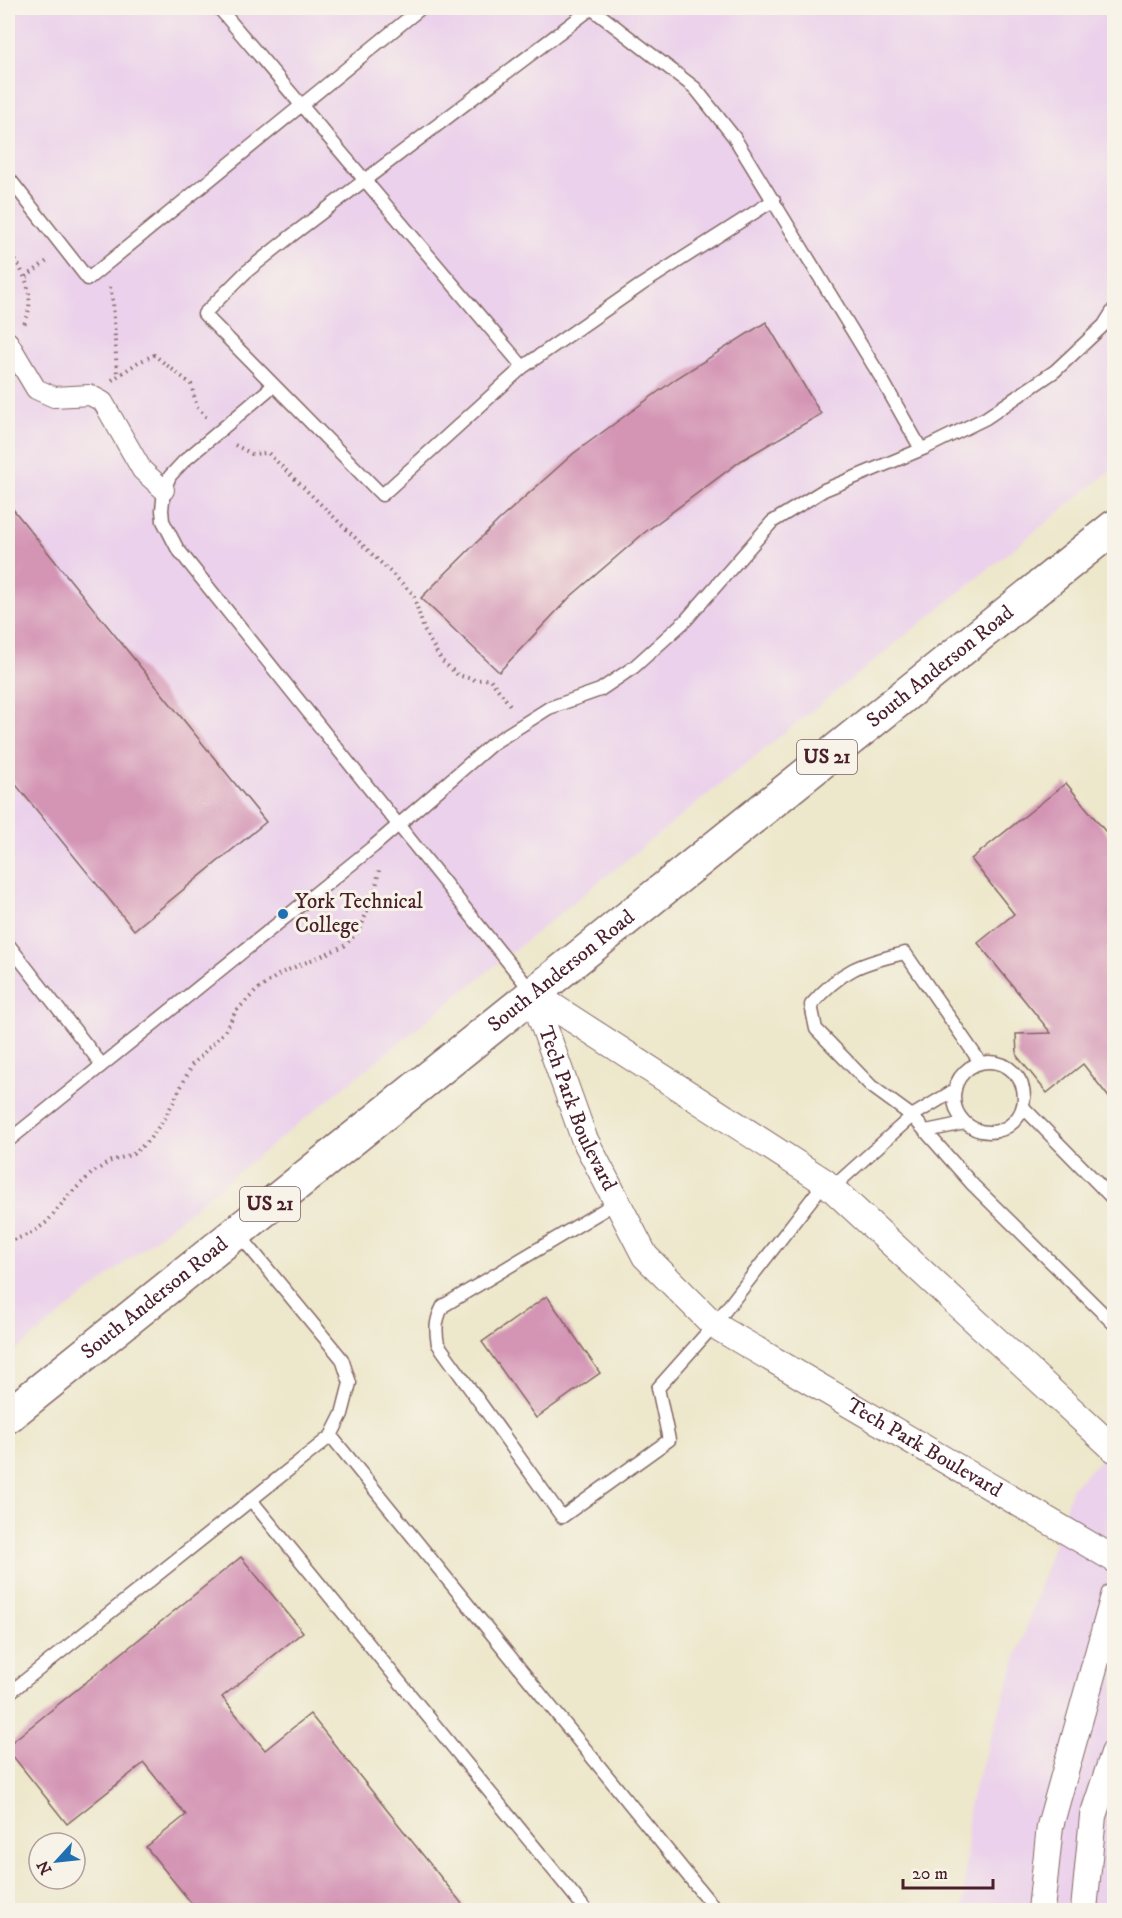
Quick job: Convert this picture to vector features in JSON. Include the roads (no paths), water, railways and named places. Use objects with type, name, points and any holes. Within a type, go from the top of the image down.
[{"type":"main road","name":"South Anderson Road","points":[[8,1416],[1114,528]]},
{"type":"street","points":[[9,344],[36,389],[54,397],[90,395],[108,407],[142,470],[164,490]]},
{"type":"street","name":"Tech Park Boulevard","points":[[532,993],[828,1185],[1114,1449]]},
{"type":"street","name":"Tech Park Boulevard","points":[[532,993],[584,1138],[645,1256],[714,1325],[1114,1559]]},
{"type":"street","points":[[1041,1911],[1050,1826],[1114,1596]]},
{"type":"street","points":[[1084,1911],[1094,1816],[1114,1753]]},
{"type":"lane","points":[[219,8],[523,367]]},
{"type":"lane","points":[[8,177],[88,279],[421,8]]},
{"type":"lane","points":[[774,200],[641,285],[523,367],[382,495],[204,314],[246,272],[591,8],[695,88],[734,137],[774,200],[921,449]]},
{"type":"lane","points":[[8,1141],[398,826],[492,744],[549,708],[600,690],[634,667],[686,621],[772,522],[824,490],[921,449],[986,418],[1055,371],[1104,325],[1114,309]]},
{"type":"lane","points":[[273,386],[184,461],[170,476],[164,490],[163,522],[177,548],[532,993]]},
{"type":"lane","points":[[8,944],[102,1065]]},
{"type":"lane","points":[[980,1062],[905,953],[867,962],[831,981],[811,1005],[816,1029],[871,1086],[912,1116],[973,1185],[1114,1324]]},
{"type":"lane","points":[[926,1131],[965,1123],[987,1132],[999,1131],[1010,1126],[1023,1107],[1024,1097],[1017,1076],[1000,1064],[980,1062],[967,1070],[955,1090],[954,1102],[965,1123]]},
{"type":"lane","points":[[617,1202],[443,1306],[435,1331],[438,1344],[562,1517],[669,1440],[658,1388],[714,1325],[828,1185],[912,1116],[955,1090]]},
{"type":"lane","points":[[1023,1107],[1114,1200]]},
{"type":"lane","points":[[8,1694],[332,1436],[342,1414],[350,1383],[342,1359],[236,1232]]},
{"type":"lane","points":[[332,1436],[716,1911]]},
{"type":"lane","points":[[251,1500],[586,1911]]},
{"type":"place","name":"York Technical College","points":[[283,914]]}]
